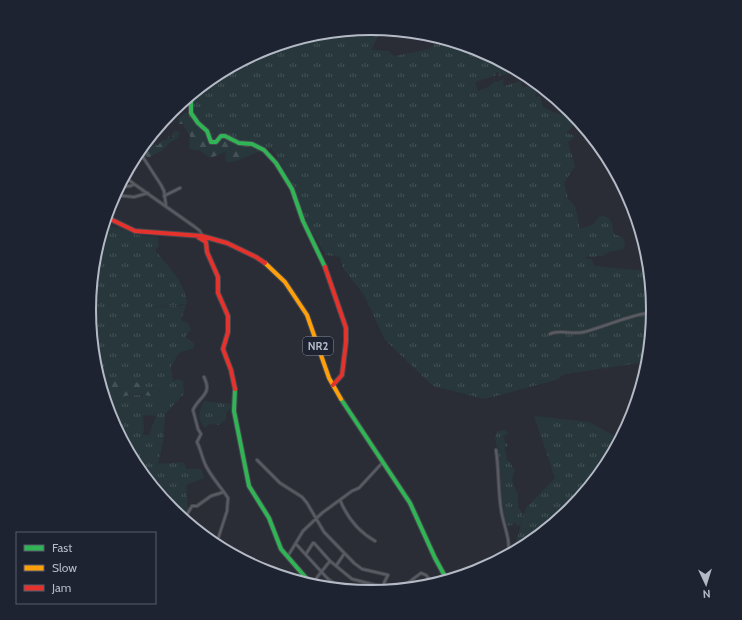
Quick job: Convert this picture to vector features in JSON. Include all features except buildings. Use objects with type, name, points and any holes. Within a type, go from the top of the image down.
[{"type":"main road","points":[[191,102],[191,113],[198,123],[207,131],[211,142],[216,142],[221,136],[225,136],[239,143],[252,144],[264,150],[276,163],[292,189],[303,221],[326,269],[346,328],[342,375],[333,385]]},
{"type":"main road","name":"NR2","points":[[112,219],[135,231],[200,236],[227,243],[244,251],[271,268],[285,282],[307,315],[333,385],[347,410],[383,461],[410,503],[444,575]]},
{"type":"main road","points":[[200,236],[206,242],[207,252],[218,277],[218,293],[228,316],[228,332],[223,349],[231,370],[235,388],[236,398],[234,411],[249,486],[269,518],[280,545],[287,557],[305,577]]},
{"type":"street","points":[[142,156],[161,185],[166,206]]},
{"type":"street","points":[[129,180],[199,230],[200,236]]},
{"type":"street","points":[[125,187],[132,186],[134,184]]},
{"type":"street","points":[[164,196],[180,188]]},
{"type":"street","points":[[121,196],[134,197],[148,193]]},
{"type":"street","points":[[550,334],[558,331],[570,333],[584,332],[646,313]]},
{"type":"street","points":[[204,377],[207,383],[207,391],[193,410],[198,429],[201,434],[197,442],[204,462],[228,498],[228,505],[218,539]]},
{"type":"street","points":[[496,450],[500,479],[501,510],[510,547]]},
{"type":"street","points":[[257,460],[280,483],[302,496],[324,532],[344,554],[360,567],[388,575],[384,584]]},
{"type":"street","points":[[287,557],[303,531],[316,518],[352,490],[359,488],[383,461]]},
{"type":"street","points":[[187,514],[192,506],[197,506],[211,496],[224,492]]},
{"type":"street","points":[[340,500],[352,521],[375,541]]},
{"type":"street","points":[[306,554],[314,543],[330,561],[352,579],[373,585]]},
{"type":"street","points":[[296,544],[321,572],[333,583]]},
{"type":"street","points":[[336,566],[344,554]]},
{"type":"street","points":[[316,580],[330,561]]},
{"type":"street","points":[[408,583],[421,573],[426,575],[429,579]]},
{"type":"green space","points":[[378,35],[371,50],[389,51],[395,56],[429,49],[436,43],[493,63],[510,73],[498,76],[499,73],[496,72],[496,75],[494,76],[475,82],[478,91],[488,87],[495,81],[504,79],[504,86],[521,81],[522,88],[529,85],[536,91],[535,95],[536,97],[540,96],[543,107],[558,114],[564,115],[574,125],[566,133],[576,136],[568,142],[575,166],[564,183],[568,199],[575,206],[580,229],[594,224],[602,215],[610,220],[614,234],[623,238],[625,243],[624,249],[609,252],[602,256],[586,257],[586,259],[592,259],[594,266],[643,270],[646,310],[644,346],[641,363],[565,374],[556,380],[485,399],[433,386],[385,340],[364,295],[343,268],[340,257],[326,255],[302,215],[293,185],[272,149],[233,139],[224,133],[212,140],[192,109],[192,101],[218,81],[249,63],[300,44],[335,37]]},
{"type":"green space","points":[[186,112],[205,132],[210,144],[225,138],[236,144],[255,147],[262,150],[240,160],[227,162],[225,160],[226,151],[216,156],[209,157],[200,151],[189,148],[190,136],[183,124],[178,124],[179,118]]},
{"type":"green space","points":[[178,131],[180,134],[177,137],[180,137],[169,143],[160,152],[148,158],[144,154],[155,143],[158,146],[169,136],[170,139],[172,139],[173,132]]},
{"type":"green space","points":[[110,226],[137,235],[158,237],[159,246],[155,250],[175,275],[186,296],[187,304],[149,308],[186,305],[181,320],[188,323],[191,330],[185,337],[193,342],[194,348],[179,353],[171,366],[173,381],[178,379],[183,381],[184,394],[165,414],[163,442],[158,464],[184,462],[186,469],[201,469],[204,478],[186,485],[187,514],[164,491],[142,463],[124,432],[110,396],[166,394],[163,390],[145,388],[136,382],[121,379],[105,380],[98,346],[96,310],[98,274],[105,239]],"holes":[[[143,415],[156,416],[149,435],[143,435]]]},
{"type":"green space","points":[[121,379],[136,382],[145,388],[164,390],[166,394],[162,398],[139,394],[110,396],[105,380]]},
{"type":"green space","points":[[204,401],[231,404],[231,409],[226,412],[226,420],[218,425],[209,424],[205,428],[199,418]]},
{"type":"green space","points":[[534,416],[589,422],[615,437],[600,463],[578,491],[552,517],[516,544],[521,525],[517,526],[515,522],[512,525],[507,526],[502,509],[505,506],[502,505],[500,488],[501,475],[498,469],[499,459],[495,437],[498,431],[505,430],[508,433],[507,435],[503,436],[505,442],[508,444],[508,446],[505,447],[507,461],[509,461],[515,471],[512,480],[518,496],[518,507],[522,512],[523,517],[526,508],[555,478]]},
{"type":"traffic: fast","points":[[191,102],[191,113],[198,123],[207,131],[211,142],[216,142],[221,136],[225,136],[239,143],[252,144],[264,150],[276,163],[292,189],[303,221],[325,267]]},
{"type":"traffic: fast","points":[[235,389],[234,411],[249,486],[269,518],[281,549],[305,577]]},
{"type":"traffic: fast","points":[[341,399],[410,503],[444,575]]},
{"type":"traffic: slow","points":[[265,263],[285,282],[307,315],[329,378],[341,399]]},
{"type":"traffic: jam","points":[[112,220],[135,231],[202,236],[227,243],[265,263]]},
{"type":"traffic: jam","points":[[198,237],[206,242],[207,252],[218,277],[218,293],[228,316],[228,332],[223,349],[231,370],[235,389]]},
{"type":"traffic: jam","points":[[325,267],[346,328],[342,375],[333,385]]}]
